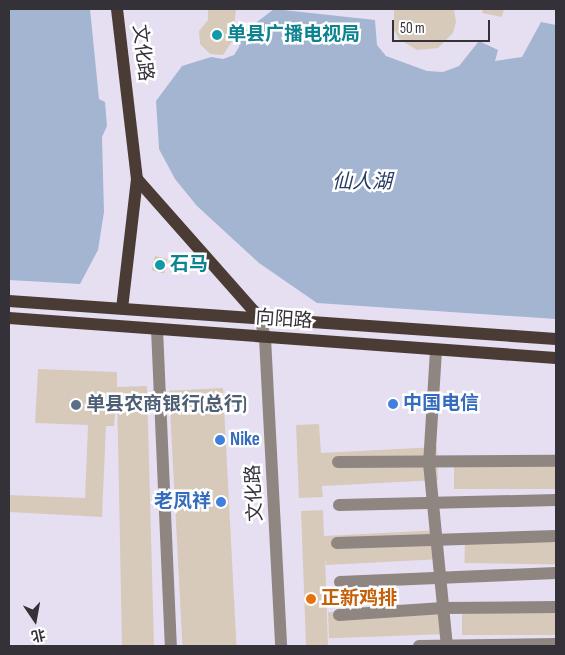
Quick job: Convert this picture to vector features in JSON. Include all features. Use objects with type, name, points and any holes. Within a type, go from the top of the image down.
[{"type":"main road","name":"文化路","points":[[117,9],[137,179]]},
{"type":"main road","points":[[122,308],[137,179]]},
{"type":"main road","points":[[137,179],[260,318]]},
{"type":"main road","name":"向阳路","points":[[9,301],[556,339]]},
{"type":"main road","name":"向阳路","points":[[9,318],[556,358]]},
{"type":"street","name":"文化路","points":[[260,318],[266,338],[281,646]]},
{"type":"street","points":[[157,328],[171,646]]},
{"type":"street","points":[[436,350],[430,463],[447,645]]},
{"type":"street","points":[[338,462],[556,461]]},
{"type":"street","points":[[339,506],[556,500]]},
{"type":"street","points":[[337,543],[436,538],[556,536]]},
{"type":"street","points":[[340,582],[556,573]]},
{"type":"street","points":[[339,615],[443,608],[556,607]]},
{"type":"street","points":[[419,646],[556,644]]},
{"type":"water","points":[[9,9],[90,9],[99,99],[105,102],[107,126],[102,137],[104,212],[98,250],[80,284],[9,280]]},
{"type":"water","name":"仙人湖","points":[[274,9],[375,20],[377,45],[386,56],[427,71],[443,72],[459,66],[479,41],[498,50],[495,61],[522,57],[541,22],[556,25],[556,319],[317,303],[259,263],[197,206],[175,179],[159,149],[156,101],[182,66],[211,57],[223,59],[234,55],[239,47],[241,34]]},
{"type":"building","name":"单县广播电视局","points":[[208,9],[236,9],[233,40],[223,55],[210,54],[200,44],[199,31],[208,20]]},
{"type":"building","points":[[394,9],[454,9],[456,22],[453,33],[438,48],[417,50],[399,39],[394,30]]},
{"type":"building","points":[[483,9],[504,9],[502,17],[482,13]]},
{"type":"building","name":"石马","points":[[155,256],[168,259],[164,274],[152,271]]},
{"type":"building","points":[[38,369],[117,372],[117,387],[147,386],[154,646],[122,646],[117,392],[114,426],[106,426],[102,517],[9,512],[9,495],[85,498],[88,425],[35,423]]},
{"type":"building","points":[[223,388],[237,646],[182,646],[169,391]]},
{"type":"building","points":[[319,424],[321,453],[437,447],[438,480],[322,486],[323,497],[299,498],[296,425]]},
{"type":"building","points":[[454,462],[556,462],[556,489],[454,489]]},
{"type":"building","points":[[323,510],[324,536],[441,530],[442,559],[326,565],[325,557],[328,646],[306,646],[301,511]]},
{"type":"building","points":[[465,536],[556,538],[556,565],[465,563]]},
{"type":"building","points":[[447,608],[448,634],[329,638],[328,612]]},
{"type":"building","points":[[462,609],[556,609],[556,635],[462,635]]},
{"type":"place","name":"单县广播电视局","points":[[217,35]]},
{"type":"place","name":"石马","points":[[160,265]]},
{"type":"place","name":"中国电信","points":[[393,404]]},
{"type":"place","name":"单县农商银行(总行)","points":[[76,405]]},
{"type":"place","name":"Nike","points":[[220,440]]},
{"type":"place","name":"老凤祥","points":[[221,502]]},
{"type":"place","name":"正新鸡排","points":[[311,599]]}]
